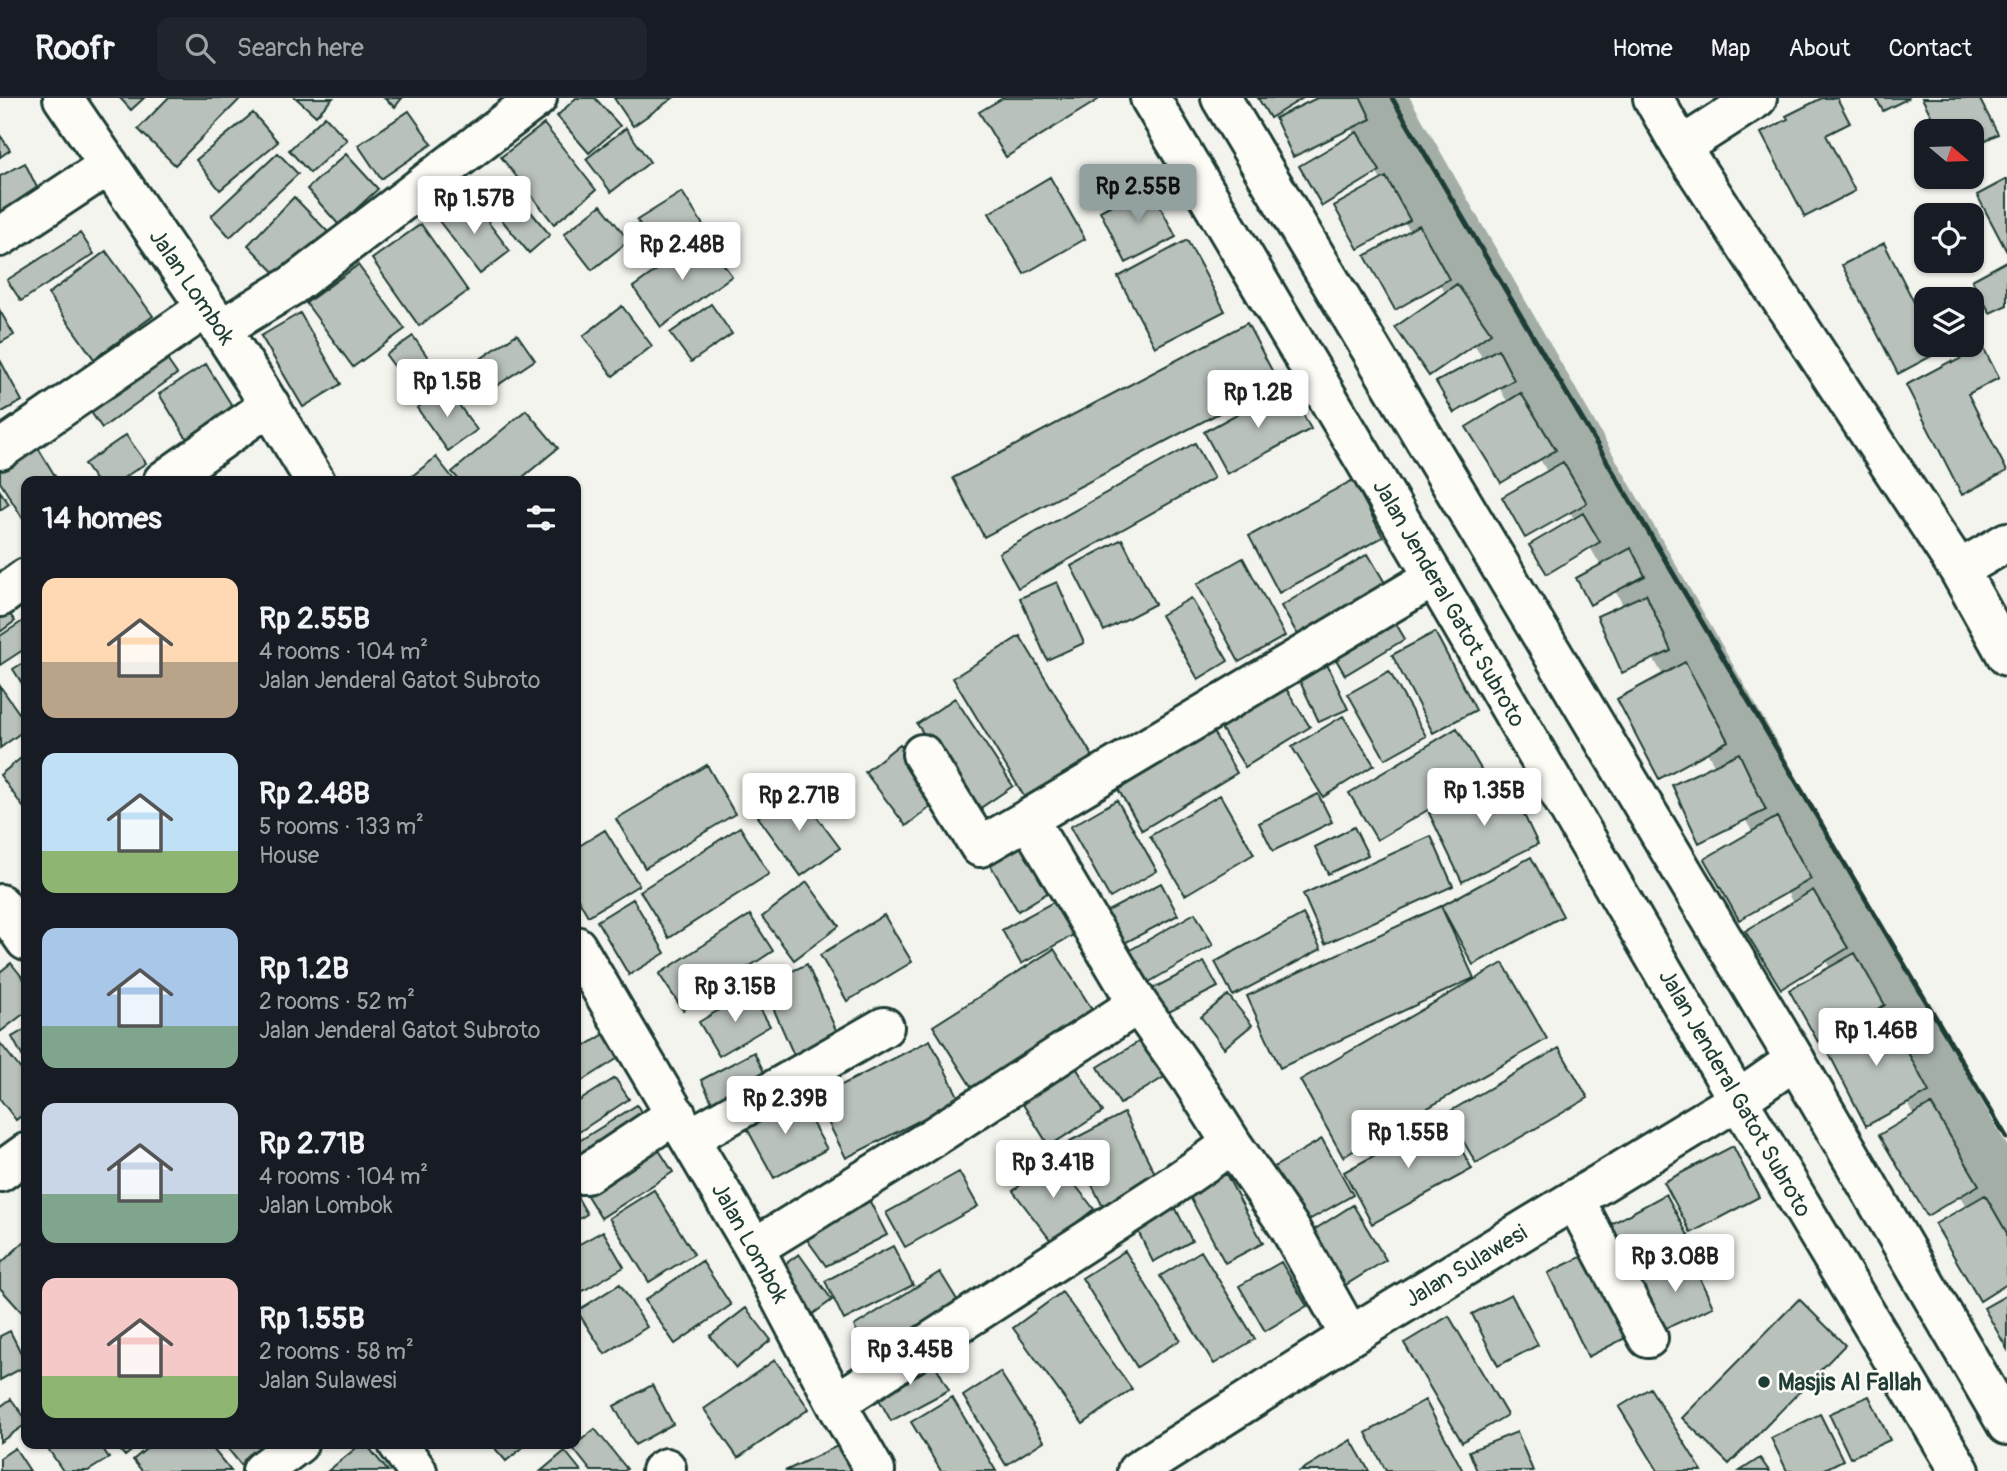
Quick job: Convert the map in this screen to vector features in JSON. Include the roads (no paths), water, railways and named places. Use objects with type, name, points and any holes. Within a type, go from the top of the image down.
[{"type":"street","name":"Jalan Lombok","points":[[63,98],[214,318],[312,476]]},
{"type":"street","points":[[0,450],[214,318],[293,285],[442,173],[493,111],[537,98]]},
{"type":"street","name":"Jalan Jenderal Gatot Subroto","points":[[1150,98],[1434,577],[1738,1100],[1960,1471]]},
{"type":"street","points":[[1222,98],[1796,1060],[2007,1425]]},
{"type":"street","points":[[1653,98],[1681,147],[1959,570],[2007,656]]},
{"type":"street","points":[[1681,147],[1757,98]]},
{"type":"street","points":[[0,237],[109,165]]},
{"type":"street","points":[[170,476],[270,405]]},
{"type":"street","points":[[1959,570],[2007,542]]},
{"type":"street","points":[[922,754],[981,847],[1434,577]]},
{"type":"street","points":[[0,597],[21,582]]},
{"type":"street","points":[[1028,819],[1138,1004],[1289,1227],[1350,1336]]},
{"type":"street","name":"Jalan Lombok","points":[[581,954],[754,1248],[836,1403],[876,1471]]},
{"type":"street","points":[[754,1248],[921,1145],[1138,1004]]},
{"type":"street","points":[[581,1174],[586,1174],[884,1027]]},
{"type":"street","name":"Jalan Sulawesi","points":[[1137,1471],[1350,1336],[1738,1100],[1796,1060]]},
{"type":"street","points":[[836,1403],[1173,1185],[1231,1144]]},
{"type":"street","points":[[0,1172],[21,1157]]},
{"type":"street","points":[[1575,1200],[1648,1338]]},
{"type":"street","points":[[262,1471],[291,1449]]},
{"type":"street","points":[[402,1449],[418,1471]]},
{"type":"waterway","points":[[1372,98],[2007,1212]]},
{"type":"railway","points":[[1392,98],[2007,1138]]},
{"type":"place","name":"Masjis Al Fallah","points":[[1764,1382]]}]
